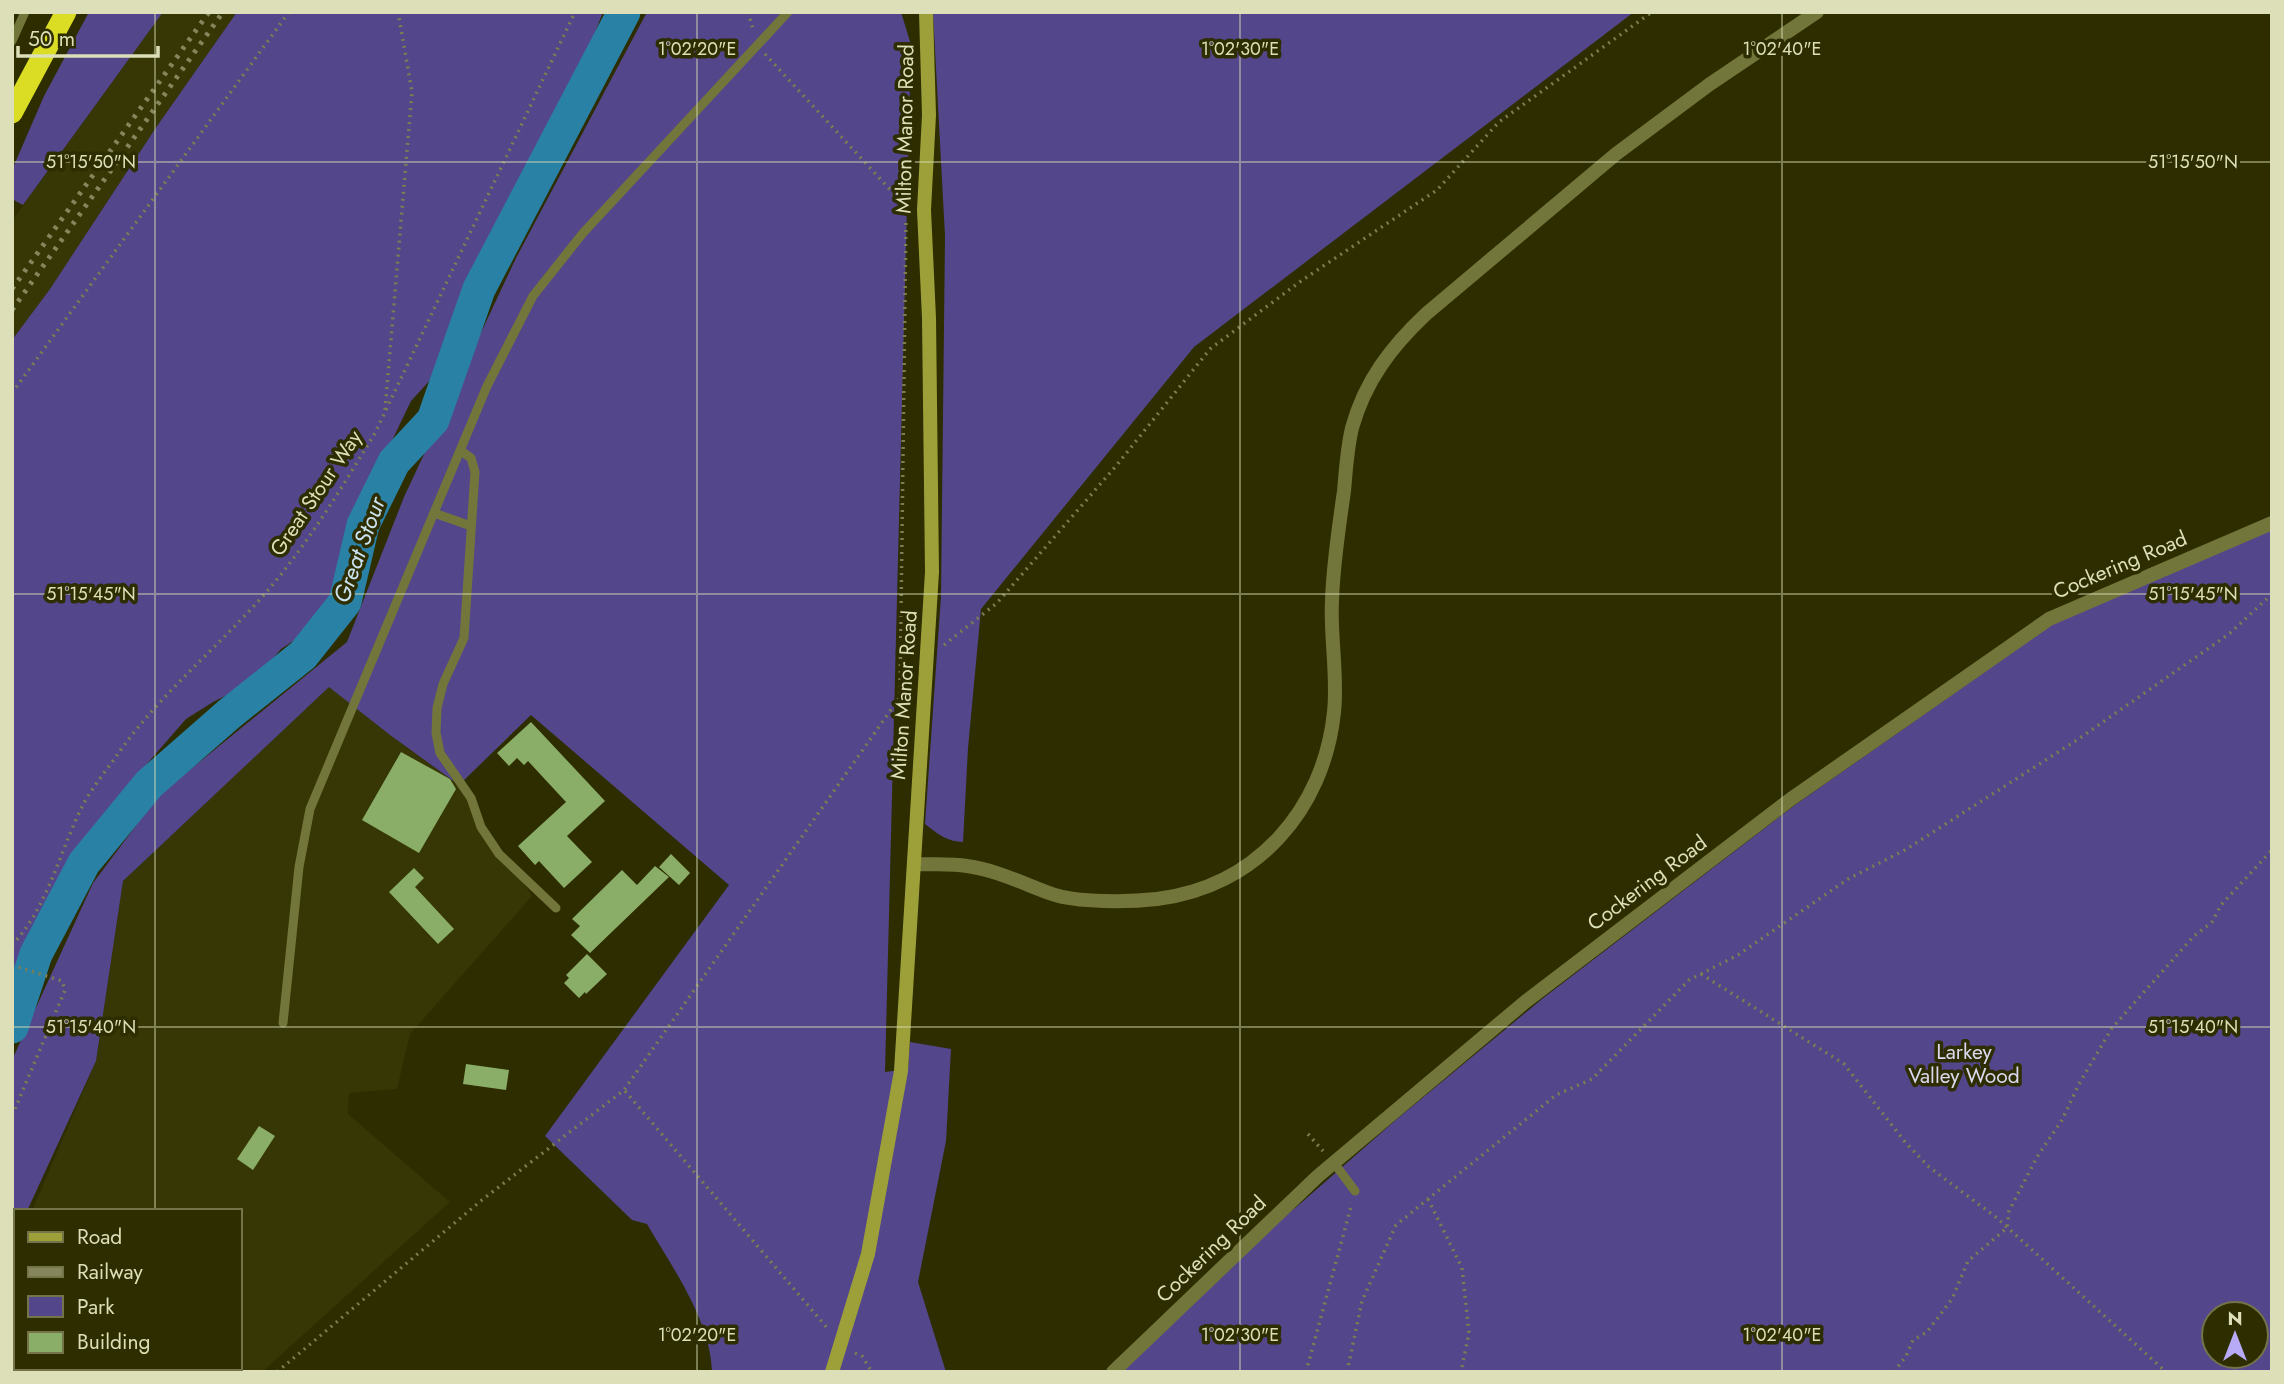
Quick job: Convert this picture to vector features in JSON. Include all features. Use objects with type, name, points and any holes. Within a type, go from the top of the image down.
[{"type":"highway","points":[[12,113],[66,12]]},
{"type":"street","name":"Milton Manor Road","points":[[832,1372],[868,1254],[901,1071],[932,572],[929,318],[924,210],[929,115],[926,12]]},
{"type":"street","points":[[914,864],[967,866],[1014,879],[1055,895],[1124,901],[1167,898],[1206,888],[1237,873],[1268,849],[1286,832],[1300,812],[1318,777],[1330,738],[1334,709],[1331,603],[1347,453],[1361,401],[1384,359],[1426,314],[1616,154],[1710,84],[1817,12]]},
{"type":"street","name":"Cockering Road","points":[[1113,1372],[1318,1175],[1547,985],[1791,799],[2049,619],[2272,523]]},
{"type":"lane","points":[[12,41],[25,12]]},
{"type":"lane","points":[[283,1023],[299,867],[310,808],[487,386],[533,296],[583,233],[788,12]]},
{"type":"lane","points":[[461,451],[471,458],[475,472],[464,638],[443,684],[436,708],[436,733],[440,753],[471,798],[481,827],[499,854],[556,908]]},
{"type":"lane","points":[[434,513],[471,526]]},
{"type":"lane","points":[[1334,1163],[1355,1191]]},
{"type":"path","points":[[12,393],[289,12]]},
{"type":"path","points":[[384,414],[412,92],[398,12]]},
{"type":"path","name":"Great Stour Way","points":[[12,944],[23,933],[57,868],[84,803],[122,748],[158,705],[221,642],[275,581],[335,498],[375,433],[575,12]]},
{"type":"path","points":[[748,12],[758,46],[907,206],[900,696]]},
{"type":"path","points":[[277,1372],[482,1199],[624,1090],[928,656],[998,603],[1116,466],[1210,349],[1301,281],[1437,190],[1499,122],[1652,12]]},
{"type":"path","points":[[1347,1372],[1362,1301],[1396,1225],[1556,1095],[1592,1079],[1689,980],[1738,954],[1848,879],[1905,850],[2080,738],[2229,634],[2272,594]]},
{"type":"path","points":[[1894,1372],[1906,1356],[1913,1340],[1927,1332],[1952,1298],[1968,1261],[2007,1228],[2009,1211],[2037,1157],[2062,1120],[2079,1084],[2112,1028],[2193,937],[2212,922],[2221,905],[2272,850]]},
{"type":"path","points":[[12,965],[61,981],[65,990],[12,1116]]},
{"type":"path","points":[[1701,974],[1844,1064],[1905,1142],[1929,1167],[2007,1228],[2166,1372]]},
{"type":"path","points":[[624,1090],[841,1345]]},
{"type":"path","points":[[1308,1134],[1334,1163]]},
{"type":"path","points":[[1306,1372],[1355,1191]]},
{"type":"path","points":[[1428,1199],[1462,1268],[1469,1333],[1461,1372]]},
{"type":"path","points":[[862,1356],[872,1372]]},
{"type":"shaded area","points":[[163,12],[237,12],[155,129],[50,289],[12,340],[12,221]]},
{"type":"shaded area","points":[[329,686],[459,785],[532,896],[410,1034],[397,1089],[349,1093],[348,1114],[450,1202],[262,1372],[12,1372],[14,1249],[14,1370],[242,1370],[242,1209],[33,1209],[96,1061],[123,881]]},
{"type":"green space","points":[[89,12],[163,12],[23,205],[12,199],[12,170],[44,96]]},
{"type":"green space","points":[[237,12],[603,12],[587,53],[470,288],[433,377],[411,401],[360,507],[343,556],[337,586],[315,627],[281,649],[253,682],[186,719],[105,812],[61,877],[38,927],[18,958],[12,990],[12,340],[50,289],[155,129]]},
{"type":"green space","points":[[647,12],[901,12],[911,45],[885,1072],[908,1069],[910,1042],[951,1049],[946,1141],[918,1282],[946,1372],[712,1372],[710,1353],[698,1314],[647,1224],[632,1220],[545,1136],[729,885],[531,715],[459,785],[329,687],[123,881],[96,1061],[28,1209],[14,1209],[12,1243],[12,1060],[93,883],[159,795],[347,642],[404,497],[516,258]]},
{"type":"green space","points":[[933,12],[1634,12],[1194,347],[981,609],[968,748],[963,842],[947,839],[925,824],[941,596],[945,236]]},
{"type":"green space","name":"Larkey Valley Wood","points":[[2272,528],[2272,1372],[1116,1372],[1206,1282],[1397,1119],[1542,999],[1795,805],[2053,624]]},
{"type":"building","points":[[531,722],[605,801],[567,836],[592,862],[564,888],[539,861],[535,865],[518,846],[566,802],[528,761],[524,765],[517,758],[509,766],[497,753]]},
{"type":"building","points":[[401,752],[450,779],[456,789],[419,853],[362,820]]},
{"type":"building","points":[[671,854],[690,873],[679,885],[659,867]]},
{"type":"building","points":[[655,866],[669,877],[590,953],[571,935],[580,926],[572,919],[622,870],[637,885]]},
{"type":"building","points":[[414,868],[424,878],[415,887],[454,929],[438,944],[389,892]]},
{"type":"building","points":[[587,954],[607,974],[579,998],[564,983],[569,978],[566,975]]},
{"type":"building","points":[[466,1064],[509,1070],[506,1090],[463,1084]]},
{"type":"building","points":[[259,1126],[275,1136],[253,1170],[237,1159]]},
{"type":"waterway","name":"Great Stour","points":[[12,1027],[36,954],[84,863],[149,784],[229,714],[303,655],[345,602],[363,525],[394,462],[433,420],[479,289],[624,12]]},
{"type":"railway","points":[[12,289],[209,12]]},
{"type":"railway","points":[[12,310],[223,12]]}]
